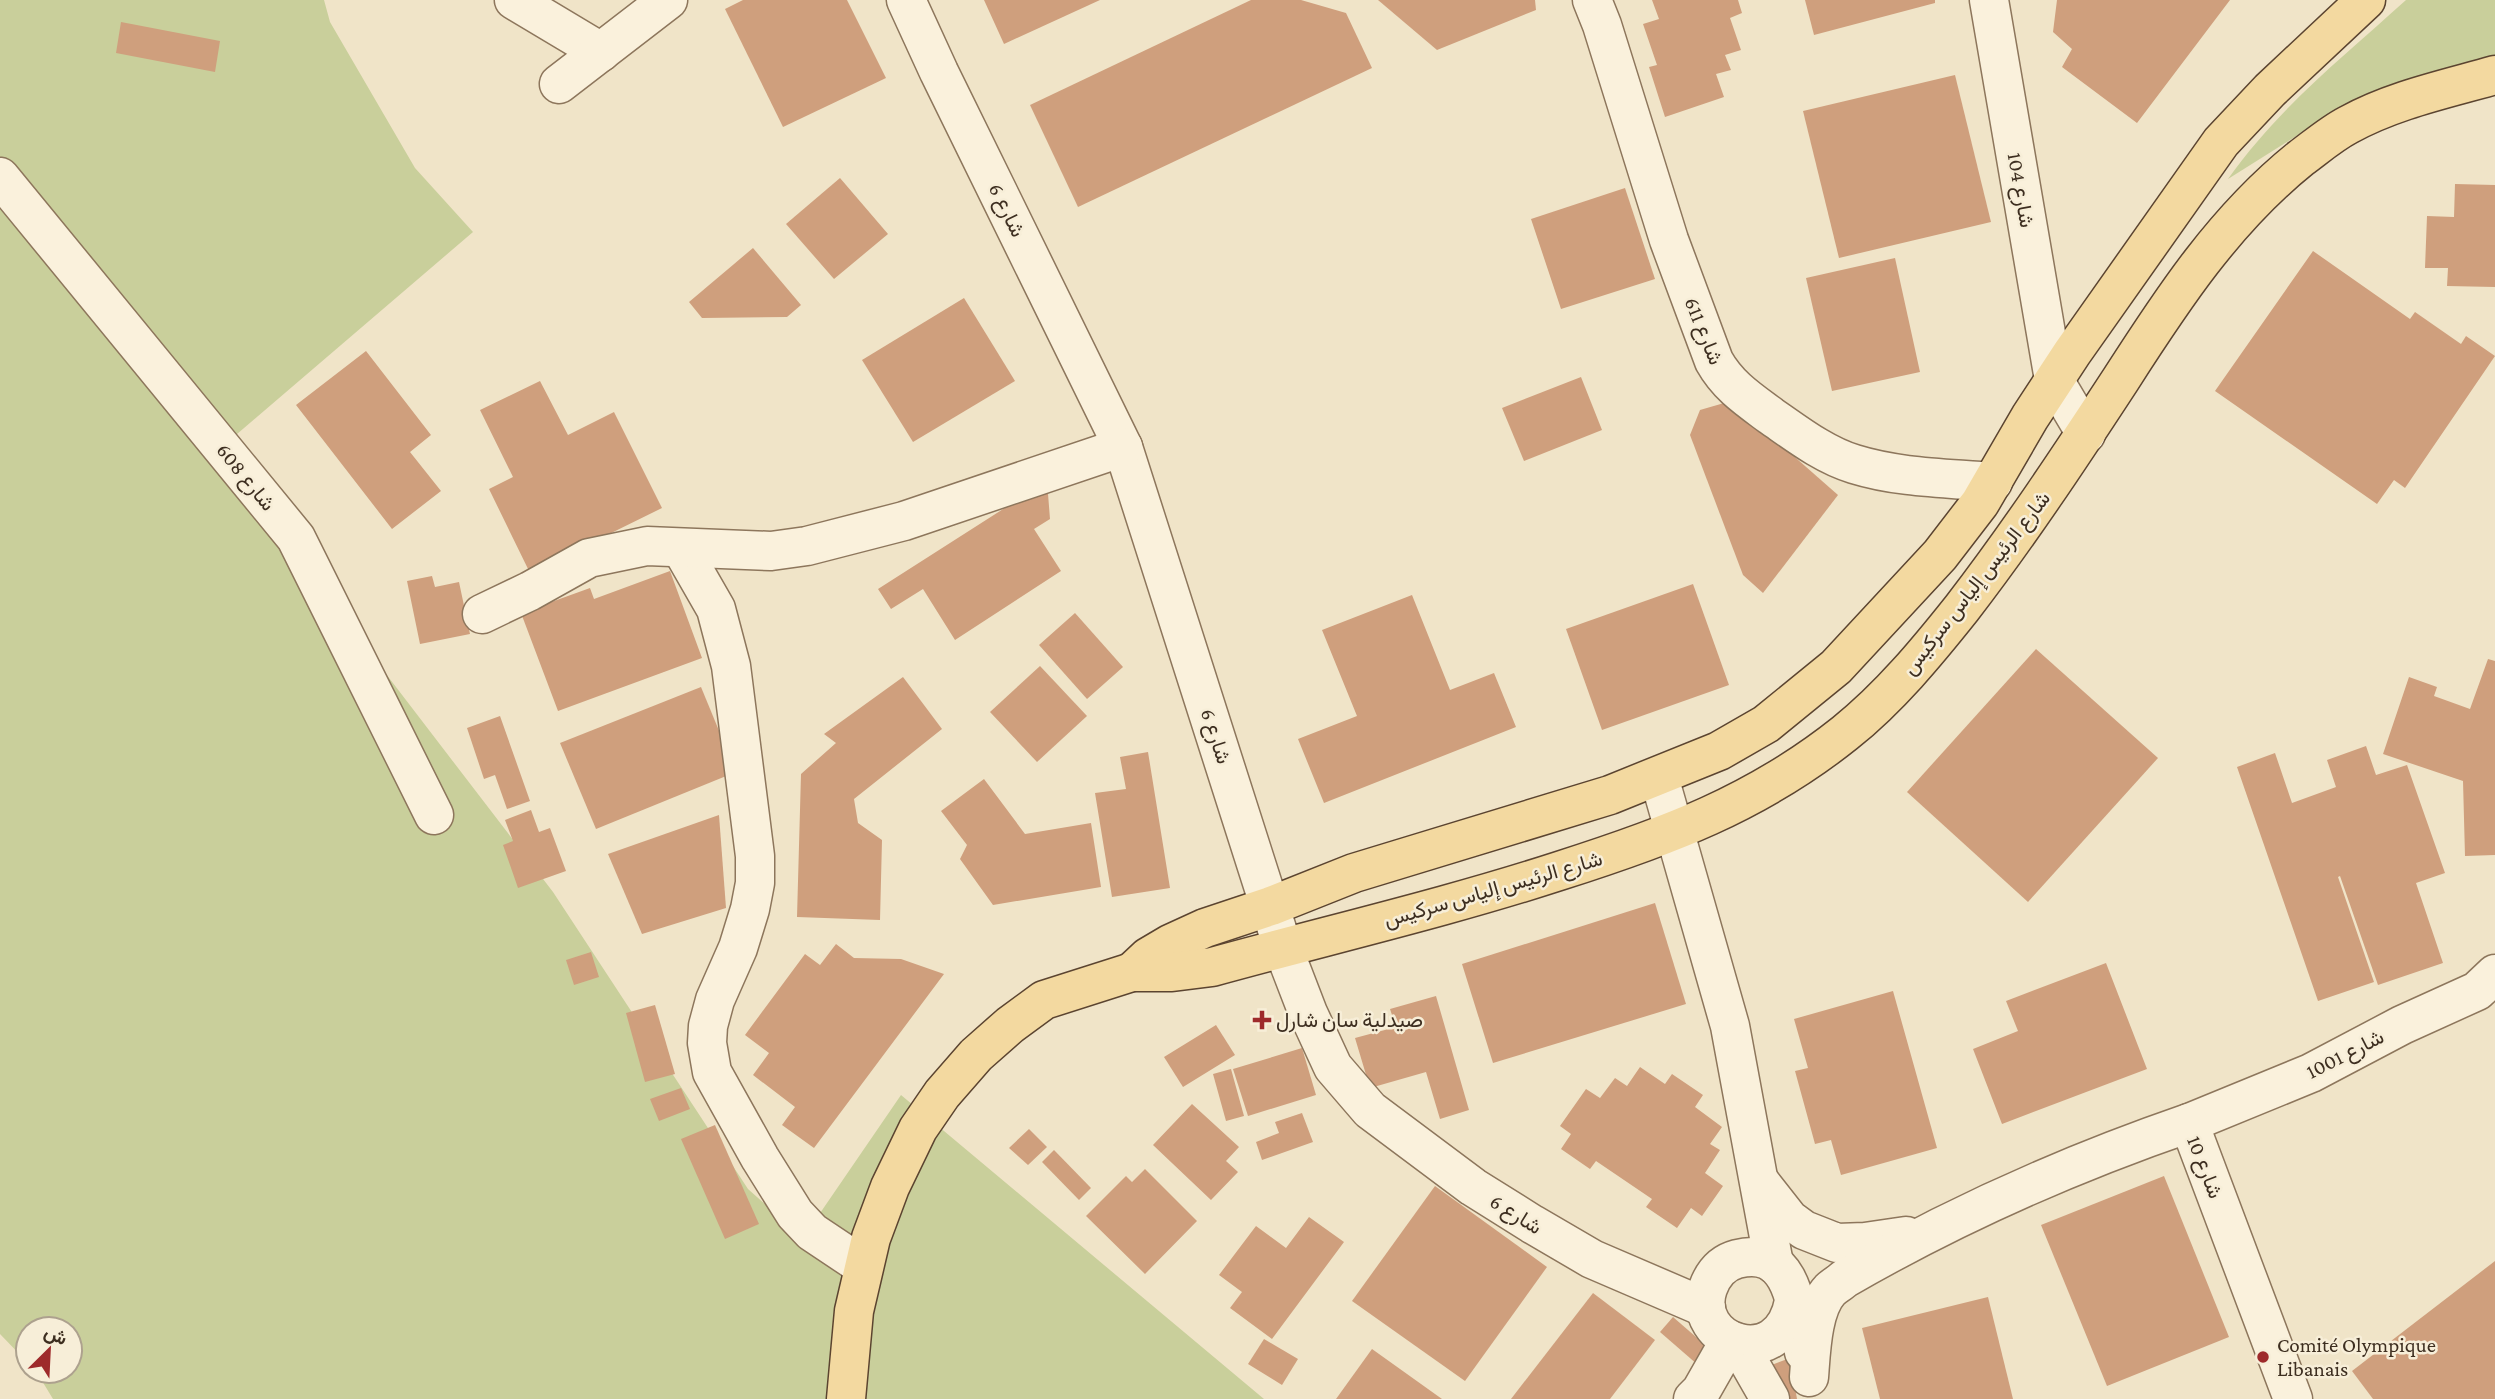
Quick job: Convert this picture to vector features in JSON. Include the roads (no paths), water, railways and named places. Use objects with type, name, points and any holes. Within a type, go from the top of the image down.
[{"type":"main road","name":"شارع الرئيس إلياس سركيس","points":[[1132,972],[1148,957],[1205,928],[1271,906],[1354,873],[1659,778],[1719,751],[1766,724],[1836,667],[1940,555],[1993,482],[2054,380],[2221,142],[2270,90],[2366,0]]},
{"type":"main road","name":"شارع الرئيس إلياس سركيس","points":[[846,1399],[854,1311],[863,1266],[890,1187],[918,1129],[942,1094],[976,1055],[1010,1025],[1044,1000],[1132,972],[1172,972],[1212,967],[1490,893],[1631,849],[1733,806],[1800,765],[1847,731],[1894,687],[1937,640],[2036,509],[2202,259],[2244,209],[2288,169],[2348,125],[2427,94],[2495,75]]},
{"type":"street","points":[[514,0],[601,52]]},
{"type":"street","points":[[559,84],[668,0]]},
{"type":"street","name":"شارع 6","points":[[906,0],[1123,446],[1283,948],[1333,1068],[1370,1110],[1473,1187],[1592,1259],[1706,1308]]},
{"type":"street","name":"شارع 611","points":[[1592,0],[1669,240],[1714,361],[1723,377],[1737,392],[1807,442],[1853,464],[1907,475],[1993,482]]},
{"type":"street","name":"شارع 104","points":[[1989,0],[2054,380]]},
{"type":"street","name":"شارع 608","points":[[0,177],[296,538],[434,815]]},
{"type":"street","points":[[2054,380],[2086,433]]},
{"type":"street","points":[[482,614],[589,558],[647,546],[771,551],[807,546],[904,521],[1123,446]]},
{"type":"street","points":[[681,548],[716,609],[732,666],[755,856],[755,883],[750,909],[715,1000],[708,1026],[707,1043],[712,1072],[795,1214],[812,1232],[863,1266]]},
{"type":"street","points":[[1659,778],[1730,1026],[1774,1264]]},
{"type":"street","name":"شارع 1001","points":[[2189,1123],[2311,1073],[2402,1025],[2477,991],[2495,974]]},
{"type":"street","name":"شارع 10","points":[[1811,1388],[1813,1332],[1829,1291],[1864,1268],[1980,1207],[2121,1146],[2189,1123],[2293,1399]]},
{"type":"street","points":[[1759,1181],[1789,1219],[1804,1230],[1837,1243],[1926,1235]]},
{"type":"street","points":[[1770,1399],[1734,1342],[1719,1332],[1706,1308],[1706,1293],[1720,1268],[1746,1257],[1761,1258],[1774,1264],[1785,1273],[1792,1286],[1811,1388]]},
{"type":"street","points":[[1734,1342],[1754,1345],[1783,1331],[1791,1317],[1794,1301]]},
{"type":"street","points":[[1693,1399],[1734,1342]]},
{"type":"place","name":"صيدلية سان شارل","points":[[1262,1020]]},
{"type":"place","name":"Comité Olympique Libanais","points":[[2263,1357]]}]
